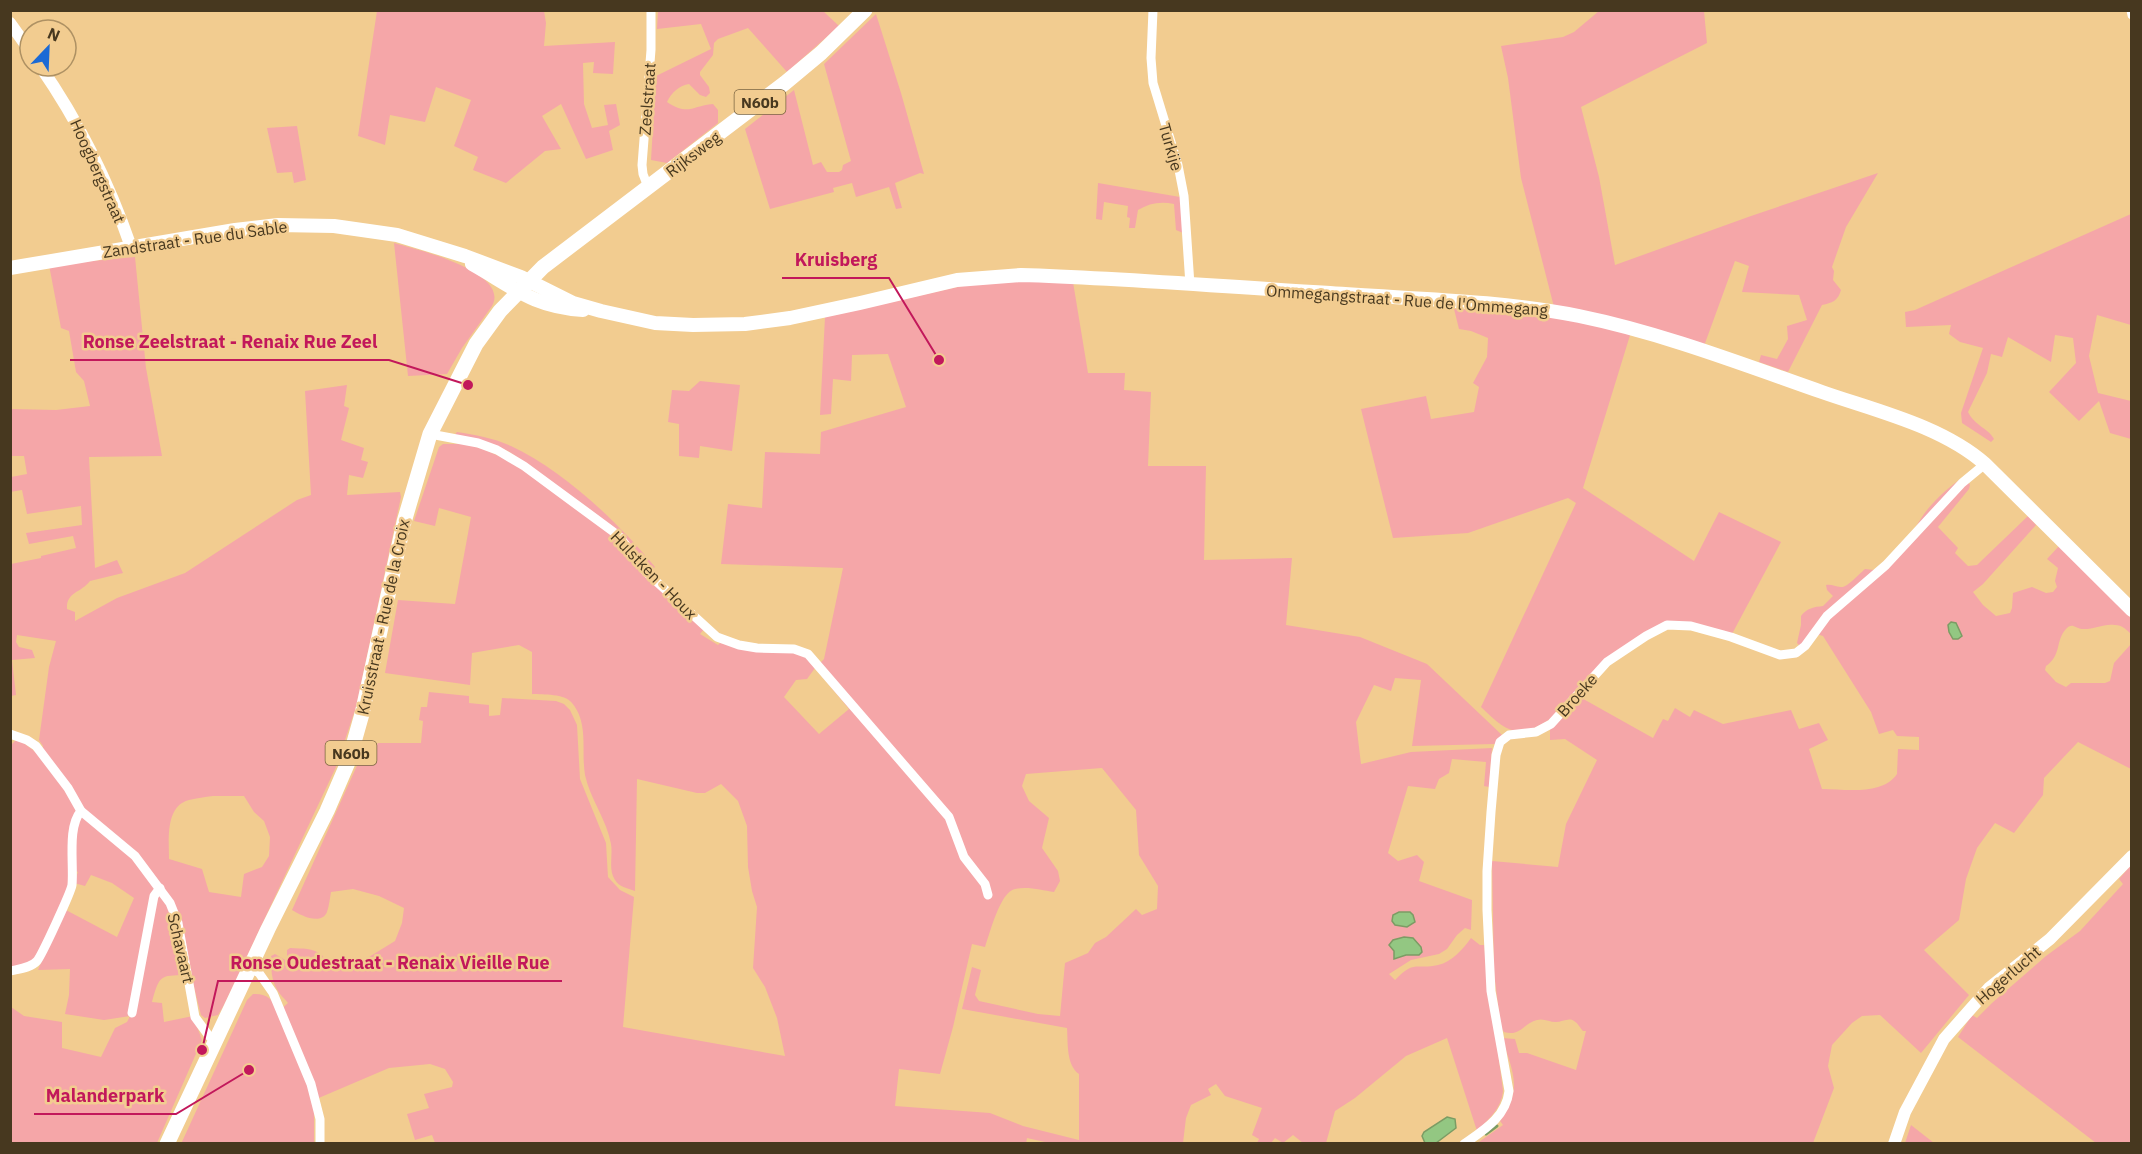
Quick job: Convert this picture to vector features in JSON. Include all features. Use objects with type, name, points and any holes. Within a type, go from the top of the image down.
[{"type":"main road","name":"Rijksweg","points":[[518,293],[546,265],[785,83],[821,53],[866,10]]},
{"type":"main road","name":"Zandstraat - Rue du Sable","points":[[10,268],[235,230],[278,225],[305,225],[334,226],[386,234],[485,262],[530,281]]},
{"type":"main road","name":"Zandstraat - Rue du Sable","points":[[449,252],[518,293]]},
{"type":"main road","name":"Ommegangstraat - Rue de l'Ommegang","points":[[530,281],[573,303],[655,323],[683,325],[736,324],[807,315],[971,278],[1021,274],[1487,304],[1553,311],[1618,325],[1705,351],[1952,440],[1985,464],[2132,610]]},
{"type":"main road","name":"Ommegangstraat - Rue de l'Ommegang","points":[[518,293],[563,309],[601,311]]},
{"type":"main road","name":"Kruisstraat - Rue de la Croix","points":[[167,1143],[349,760],[362,714],[404,522],[430,434],[476,344],[500,311],[518,293]]},
{"type":"street","name":"Zeelstraat","points":[[648,187],[642,165],[651,50],[651,10]]},
{"type":"street","name":"Turkije","points":[[1153,10],[1151,58],[1153,83],[1178,165],[1182,186],[1190,285]]},
{"type":"street","points":[[2131,10],[2132,15]]},
{"type":"street","name":"Hoogbergstraat","points":[[48,78],[85,137],[131,247]]},
{"type":"street","name":"Hulstken - Houx","points":[[430,434],[478,443],[497,450],[524,466],[619,536],[646,572],[717,637],[740,645],[757,648],[794,648],[808,654],[949,818],[964,857],[985,884],[988,895]]},
{"type":"street","name":"Broeke","points":[[1464,1143],[1497,1119],[1507,1102],[1509,1091],[1491,991],[1487,928],[1486,871],[1496,755],[1500,742],[1509,735],[1536,732],[1551,724],[1608,662],[1646,636],[1667,625],[1691,626],[1731,637],[1780,655],[1796,653],[1805,646],[1827,616],[1887,565],[1962,483],[1985,464]]},
{"type":"street","name":"Schavaart","points":[[10,734],[36,746],[68,788],[81,812],[135,856],[160,888],[170,903],[178,923],[195,1017],[215,1041]]},
{"type":"street","points":[[10,971],[26,967],[37,961],[62,909],[72,886],[74,826],[81,812]]},
{"type":"street","name":"Hogerlucht","points":[[1894,1143],[1905,1112],[1922,1077],[1944,1039],[1956,1024],[1989,988],[2050,939],[2132,856]]},
{"type":"street","points":[[132,1013],[154,896],[160,888]]},
{"type":"street","points":[[251,968],[259,973],[273,993],[311,1083],[320,1119],[320,1143]]},
{"type":"shaded area","points":[[377,11],[544,11],[546,23],[544,46],[615,42],[613,74],[593,73],[594,62],[583,63],[584,104],[592,128],[608,125],[604,105],[616,104],[620,125],[609,131],[613,150],[586,159],[561,104],[542,116],[561,149],[545,151],[506,183],[473,170],[478,157],[454,146],[471,100],[436,87],[425,122],[390,115],[385,145],[358,136]]},
{"type":"shaded area","points":[[658,11],[823,11],[839,26],[787,72],[748,28],[718,39],[714,43],[713,55],[700,72],[710,93],[706,97],[700,95],[689,84],[676,90],[667,102],[685,109],[713,104],[718,110],[718,123],[667,163],[651,160],[656,76],[711,49],[701,24],[657,29]]},
{"type":"shaded area","points":[[1599,11],[1704,11],[1707,43],[1581,107],[1599,177],[1615,265],[1878,173],[1846,227],[1832,267],[1833,280],[1841,290],[1840,294],[1834,301],[1822,305],[1788,372],[1759,362],[1761,355],[1777,359],[1788,339],[1787,326],[1807,320],[1799,295],[1742,292],[1749,266],[1735,261],[1704,346],[1554,307],[1521,178],[1508,78],[1501,46],[1563,37],[1574,32]]},
{"type":"shaded area","points":[[876,14],[924,174],[920,173],[895,183],[902,208],[896,209],[889,187],[856,197],[852,183],[833,188],[834,192],[770,209],[745,129],[794,90],[813,165],[821,162],[827,172],[842,170],[843,165],[851,161],[824,64]]},
{"type":"shaded area","points":[[297,126],[306,180],[294,183],[292,172],[277,173],[267,128]]},
{"type":"shaded area","points":[[1098,183],[1180,197],[1183,233],[1176,230],[1174,204],[1169,203],[1151,204],[1138,210],[1135,228],[1129,228],[1128,206],[1104,202],[1102,220],[1096,219]]},
{"type":"shaded area","points":[[2131,214],[2131,325],[2097,315],[2089,356],[2098,393],[2131,401],[2131,439],[2110,433],[2099,401],[2079,421],[2049,392],[2076,363],[2073,338],[2055,335],[2051,362],[2008,337],[2002,357],[1991,354],[1987,373],[1968,412],[1974,421],[1991,435],[1994,439],[1991,442],[1962,423],[1961,413],[1983,348],[1960,342],[1949,334],[1951,325],[1906,327],[1905,312],[1915,310]]},
{"type":"shaded area","points":[[394,243],[458,264],[488,283],[494,294],[492,306],[462,348],[447,374],[408,376]]},
{"type":"shaded area","points":[[135,257],[146,368],[162,456],[89,457],[95,568],[117,560],[123,573],[90,581],[71,596],[67,609],[75,612],[75,621],[117,598],[185,573],[297,500],[311,495],[305,391],[347,385],[344,406],[349,408],[341,440],[364,448],[361,460],[368,462],[363,478],[349,475],[347,495],[400,492],[401,497],[356,707],[336,767],[224,1005],[218,1015],[205,1018],[201,1015],[191,975],[168,976],[157,985],[152,1002],[162,1003],[164,1022],[193,1016],[202,1040],[157,1143],[11,1143],[11,1007],[24,1016],[62,1022],[62,1048],[101,1057],[115,1028],[127,1022],[130,1016],[104,1020],[65,1014],[69,995],[70,969],[38,970],[64,909],[117,937],[134,898],[112,883],[91,875],[85,886],[74,883],[78,872],[70,869],[69,888],[34,960],[11,970],[11,745],[15,741],[21,741],[42,757],[43,746],[39,740],[49,667],[56,641],[17,635],[16,642],[19,647],[32,650],[35,658],[12,660],[16,695],[11,696],[11,564],[76,548],[73,536],[29,544],[26,533],[82,525],[81,506],[27,514],[22,490],[10,492],[11,477],[27,474],[24,456],[11,456],[11,409],[56,410],[90,406],[84,381],[76,372],[69,331],[61,328],[49,265]],"holes":[[[213,796],[244,796],[254,812],[264,821],[270,837],[269,856],[262,867],[244,874],[241,897],[209,892],[202,869],[169,859],[172,816],[181,803],[189,800]]]},
{"type":"shaded area","points":[[1009,280],[1073,282],[1088,373],[1125,373],[1124,390],[1151,392],[1148,466],[1206,466],[1204,560],[1292,558],[1286,625],[1360,637],[1427,664],[1502,735],[1495,744],[1412,746],[1421,680],[1395,678],[1391,691],[1374,685],[1356,722],[1361,764],[1411,752],[1492,748],[1489,787],[1484,786],[1486,762],[1452,759],[1449,773],[1439,779],[1435,789],[1408,786],[1388,853],[1398,861],[1417,855],[1424,862],[1419,881],[1472,900],[1471,930],[1465,928],[1447,949],[1439,954],[1411,960],[1389,974],[1395,980],[1412,967],[1431,966],[1448,961],[1471,938],[1480,945],[1484,945],[1503,1091],[1500,1103],[1490,1118],[1477,1131],[1447,1038],[1406,1056],[1355,1098],[1335,1111],[1326,1143],[1303,1143],[1293,1135],[1283,1143],[1275,1138],[1271,1143],[1257,1143],[1259,1139],[1252,1135],[1262,1108],[1225,1096],[1216,1084],[1208,1089],[1211,1095],[1191,1105],[1186,1118],[1183,1143],[1054,1144],[1027,1138],[1026,1144],[435,1143],[432,1135],[415,1140],[407,1114],[429,1108],[424,1094],[452,1087],[453,1082],[445,1069],[430,1064],[389,1068],[314,1100],[314,1143],[181,1144],[247,1000],[253,994],[266,996],[280,1010],[288,1003],[274,983],[271,956],[275,954],[287,961],[287,950],[290,948],[307,949],[323,956],[324,968],[342,968],[364,960],[395,941],[402,923],[404,908],[379,896],[353,889],[331,892],[327,912],[324,916],[315,919],[292,910],[364,750],[374,749],[378,743],[421,743],[423,721],[419,720],[421,707],[427,707],[429,692],[469,696],[469,703],[489,705],[489,716],[500,715],[502,698],[556,701],[564,704],[570,710],[577,725],[580,779],[606,843],[608,877],[620,890],[634,897],[623,1027],[785,1056],[777,1018],[765,987],[753,968],[757,907],[748,867],[747,826],[738,801],[721,784],[705,793],[697,793],[637,779],[635,891],[619,884],[613,876],[609,835],[585,775],[581,719],[568,700],[553,695],[532,694],[532,652],[519,645],[472,653],[470,685],[385,673],[398,600],[455,604],[471,517],[439,508],[435,526],[414,521],[439,447],[443,444],[466,444],[483,449],[512,462],[616,536],[704,629],[700,634],[718,645],[720,643],[796,652],[818,665],[824,659],[843,568],[721,564],[728,504],[762,508],[765,452],[820,454],[821,432],[906,407],[888,354],[852,355],[851,381],[833,379],[831,414],[820,415],[825,317],[962,286]],"holes":[[[815,668],[849,709],[819,734],[784,697],[796,680],[807,679]],[[1102,768],[1136,810],[1139,855],[1158,886],[1157,909],[1142,915],[1136,909],[1106,937],[1095,943],[1088,953],[1065,963],[1060,1016],[1038,1014],[979,1001],[975,995],[981,970],[972,967],[962,1009],[1067,1028],[1070,1059],[1079,1074],[1079,1140],[1023,1126],[990,1113],[895,1106],[899,1069],[940,1074],[972,944],[985,947],[996,914],[1005,897],[1020,888],[1054,892],[1060,881],[1058,871],[1042,848],[1049,818],[1029,801],[1022,786],[1026,774]]]},
{"type":"shaded area","points":[[1476,306],[1528,310],[1631,332],[1583,488],[1694,561],[1719,512],[1781,542],[1732,634],[1691,623],[1670,621],[1606,659],[1550,719],[1529,730],[1512,730],[1505,727],[1481,707],[1576,503],[1568,498],[1468,533],[1393,538],[1361,409],[1426,396],[1431,419],[1474,412],[1479,387],[1473,383],[1487,357],[1488,338],[1459,329],[1454,309],[1476,310]]},
{"type":"shaded area","points":[[700,381],[740,385],[732,451],[700,446],[699,458],[679,456],[679,424],[668,422],[672,390],[689,391]]},
{"type":"shaded area","points":[[457,432],[505,443],[531,456],[589,499],[625,533],[655,567],[651,571],[617,530],[529,465],[508,451],[483,442],[453,437]]},
{"type":"shaded area","points":[[1965,476],[1970,485],[1969,489],[1938,527],[1958,548],[1955,553],[1968,566],[1977,565],[2028,516],[2036,525],[1983,584],[1973,592],[1983,605],[1996,616],[2010,613],[2013,593],[2032,587],[2046,593],[2053,592],[2057,587],[2055,581],[2058,568],[2047,559],[2059,546],[2131,618],[2131,634],[2118,625],[2086,629],[2068,627],[2060,638],[2056,653],[2045,670],[2056,682],[2066,687],[2071,683],[2105,683],[2110,681],[2114,663],[2131,644],[2131,769],[2078,742],[2044,778],[2043,795],[2014,833],[1995,823],[1977,848],[1966,879],[1959,920],[1924,950],[1969,995],[1921,1053],[1880,1015],[1862,1016],[1852,1023],[1832,1045],[1828,1066],[1834,1088],[1813,1143],[1476,1144],[1503,1125],[1500,1121],[1512,1099],[1514,1081],[1502,1038],[1515,1039],[1519,1053],[1527,1053],[1576,1070],[1586,1031],[1583,1031],[1572,1020],[1556,1022],[1542,1019],[1514,1033],[1504,1032],[1501,1028],[1494,973],[1492,861],[1558,867],[1566,824],[1597,760],[1565,739],[1550,740],[1550,728],[1578,696],[1653,738],[1663,719],[1668,721],[1675,708],[1690,717],[1694,710],[1723,724],[1791,710],[1799,729],[1819,723],[1828,740],[1809,749],[1822,789],[1862,790],[1882,786],[1897,774],[1898,749],[1919,750],[1919,737],[1897,736],[1893,730],[1879,734],[1871,712],[1823,636],[1813,633],[1801,647],[1797,643],[1801,616],[1811,608],[1823,606],[1833,596],[1827,590],[1826,585],[1844,587],[1865,569],[1881,574],[1889,568],[1928,509],[1943,493]]},
{"type":"shaded area","points":[[1951,622],[1956,623],[1962,636],[1958,639],[1953,639],[1949,632],[1948,625]]},
{"type":"shaded area","points":[[2131,865],[2131,1143],[2096,1143],[1958,1037],[1972,1015],[1977,1018],[2046,956],[2080,931],[2123,884],[2119,879]]},
{"type":"shaded area","points":[[1399,912],[1410,912],[1415,922],[1407,927],[1395,925],[1392,921],[1393,915]]},
{"type":"shaded area","points":[[1404,937],[1413,938],[1421,947],[1422,952],[1419,955],[1406,955],[1394,959],[1394,951],[1389,945],[1393,940]]},
{"type":"shaded area","points":[[1447,1117],[1455,1119],[1456,1128],[1436,1143],[1425,1143],[1422,1136],[1424,1132]]},
{"type":"shaded area","points":[[1911,1125],[1934,1143],[1905,1143]]},
{"type":"waterway","points":[[1486,1134],[1497,1126]]},
{"type":"place","name":"Kruisberg","points":[[939,360]]},
{"type":"place","name":"Ronse Zeelstraat - Renaix Rue Zeel","points":[[468,385]]},
{"type":"place","name":"Ronse Oudestraat - Renaix Vieille Rue","points":[[202,1050]]},
{"type":"place","name":"Malanderpark","points":[[249,1070]]}]
